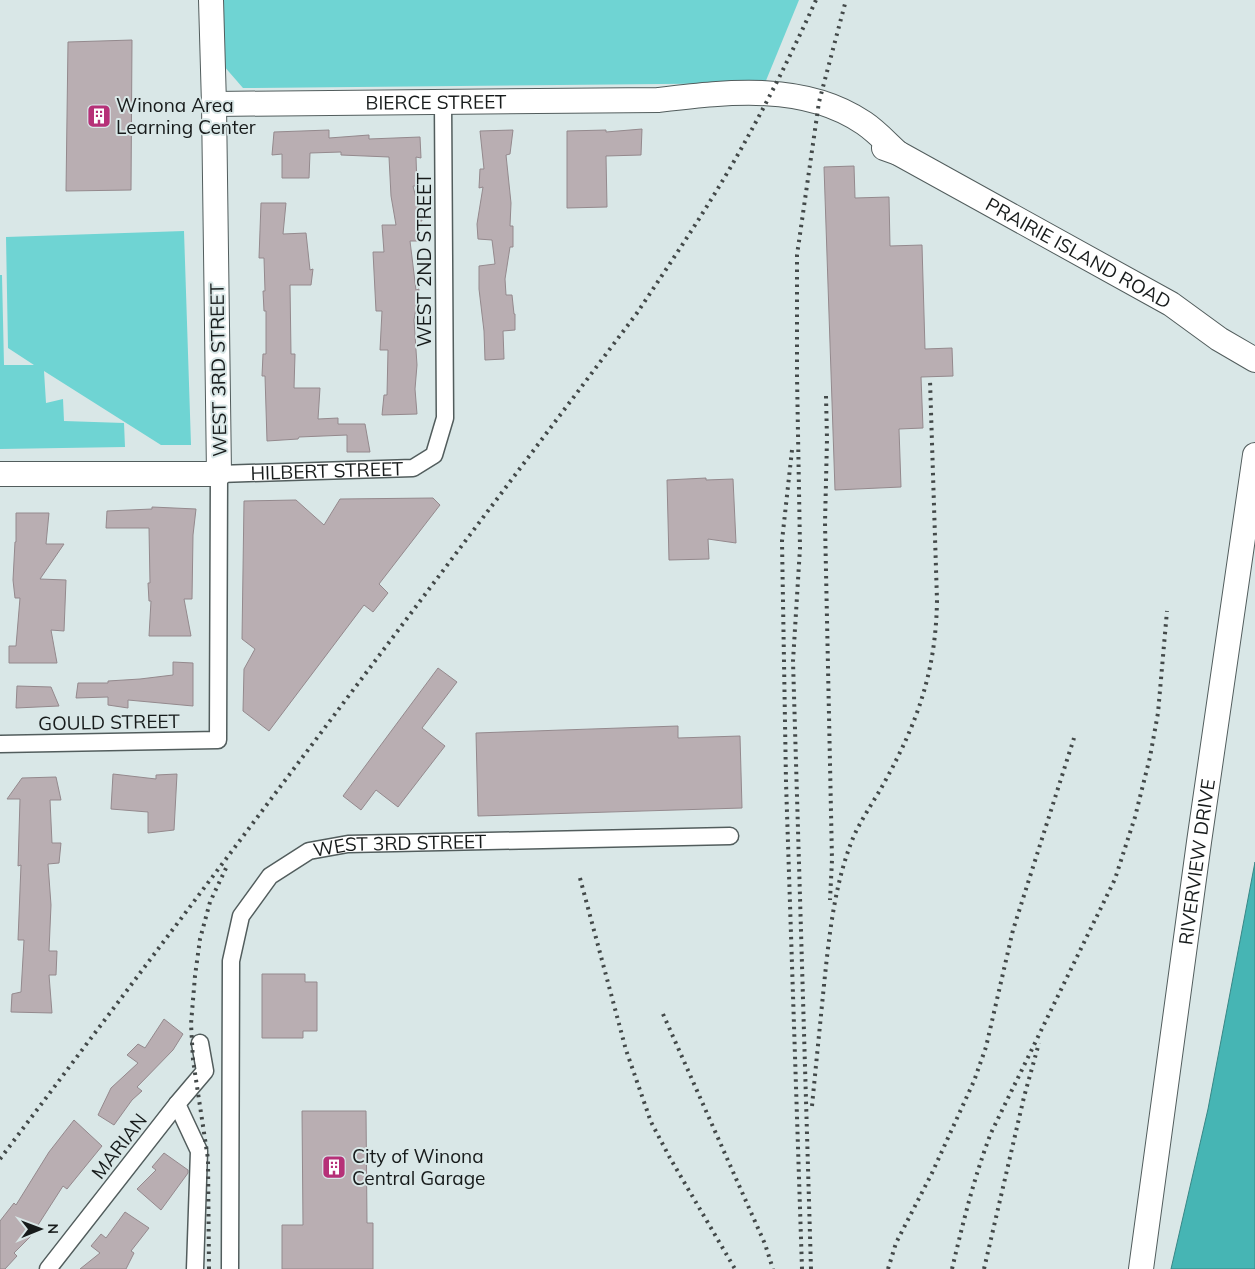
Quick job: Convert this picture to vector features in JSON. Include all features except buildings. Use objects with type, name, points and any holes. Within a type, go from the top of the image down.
[{"type":"street","name":"WEST 3RD STREET","points":[[211,0],[219,474],[218,740]]},
{"type":"street","name":"BIERCE STREET","points":[[214,104],[658,100],[711,107],[763,107],[793,103]]},
{"type":"street","name":"WEST 2ND STREET","points":[[443,101],[445,418]]},
{"type":"street","name":"PRAIRIE ISLAND ROAD","points":[[793,103],[841,111],[864,123],[898,153],[1171,304],[1219,339],[1255,360]]},
{"type":"street","name":"HILBERT STREET","points":[[0,474],[219,474],[413,468],[434,454],[445,418]]},
{"type":"street","name":"RIVERVIEW DRIVE","points":[[1141,1269],[1255,455]]},
{"type":"street","name":"GOULD STREET","points":[[0,744],[218,740]]},
{"type":"street","name":"WEST 3RD STREET","points":[[230,1269],[232,961],[241,916],[270,876],[309,852],[348,844],[730,836]]},
{"type":"street","name":"MARIAN","points":[[48,1269],[205,1071],[200,1043]]},
{"type":"street","points":[[178,1104],[199,1151],[195,1269]]},
{"type":"shaded area","points":[[222,0],[799,0],[765,83],[243,88],[223,65]]},
{"type":"shaded area","points":[[184,231],[191,445],[161,445],[44,371],[46,403],[63,399],[64,421],[124,423],[125,447],[0,449],[0,275],[2,275],[4,365],[34,365],[8,348],[6,237]]},
{"type":"shaded area","points":[[1255,862],[1255,1269],[1171,1269],[1208,1109]]},
{"type":"railway","points":[[0,1159],[637,313],[704,212],[729,170],[780,76],[816,0]]},
{"type":"railway","points":[[811,1269],[793,661],[800,548],[797,255],[819,102],[846,0]]},
{"type":"railway","points":[[812,1106],[828,949],[840,877],[854,835],[906,739],[923,695],[933,650],[937,600],[930,380]]},
{"type":"railway","points":[[826,396],[825,523],[832,860],[830,900]]},
{"type":"railway","points":[[792,450],[782,541],[786,782],[802,1269]]},
{"type":"railway","points":[[952,1269],[974,1183],[991,1133],[1115,879],[1135,817],[1150,757],[1158,713],[1167,611]]},
{"type":"railway","points":[[888,1269],[896,1243],[932,1173],[974,1081],[986,1047],[1013,930],[1074,738]]},
{"type":"railway","points":[[209,1269],[208,1159],[193,1060],[191,1024],[200,939],[210,902],[227,866]]},
{"type":"railway","points":[[580,878],[626,1050],[651,1122],[735,1269]]},
{"type":"railway","points":[[663,1014],[765,1244],[773,1269]]},
{"type":"railway","points":[[984,1269],[1024,1097],[1039,1043]]},
{"type":"place","name":"Winona Area Learning Center","points":[[99,116]]},
{"type":"place","name":"City of Winona Central Garage","points":[[334,1167]]}]
